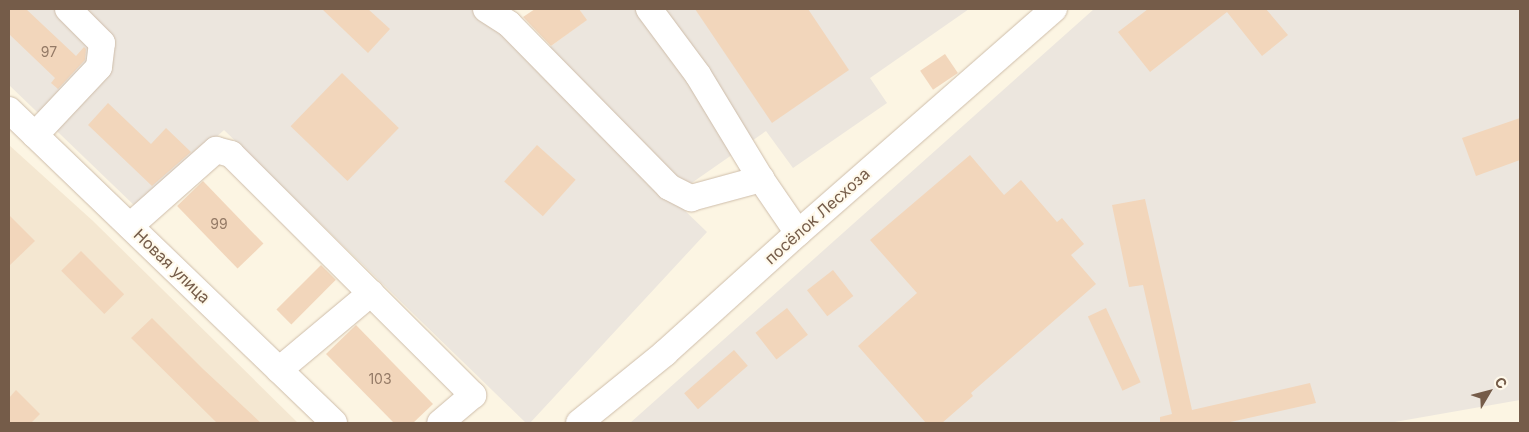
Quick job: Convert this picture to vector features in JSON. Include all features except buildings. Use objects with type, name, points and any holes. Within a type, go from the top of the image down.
[{"type":"street","points":[[35,135],[99,67],[102,43],[68,9]]},
{"type":"street","points":[[486,9],[509,24],[669,187],[691,198],[761,179]]},
{"type":"street","points":[[649,9],[698,75],[761,179],[798,232]]},
{"type":"street","name":"посёлок Лесхоза","points":[[579,423],[665,353],[798,232],[1054,9]]},
{"type":"street","name":"Новая улица","points":[[10,115],[35,135],[334,423]]},
{"type":"street","points":[[130,226],[216,150],[231,154],[473,395],[440,423]]},
{"type":"street","points":[[279,370],[371,293]]},
{"type":"shaded area","points":[[9,9],[476,9],[707,232],[530,423],[526,423],[224,130],[138,209],[9,85]]},
{"type":"shaded area","points":[[579,9],[969,9],[870,78],[887,103],[793,168],[766,131],[683,189],[543,52],[586,20]]},
{"type":"shaded area","points":[[1094,9],[1220,9],[1224,13],[1230,9],[1520,9],[1520,400],[1389,423],[630,423]]},
{"type":"shaded area","points":[[9,145],[93,221],[298,423],[9,423]]}]
